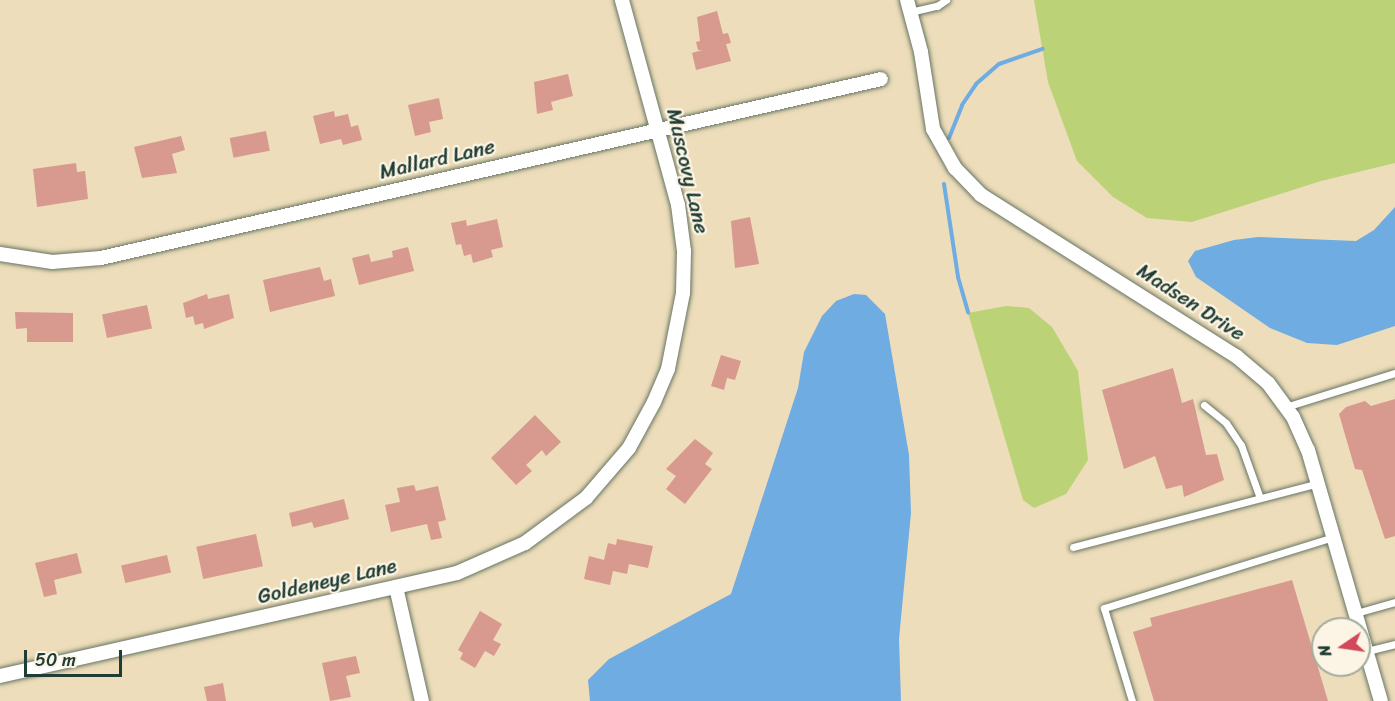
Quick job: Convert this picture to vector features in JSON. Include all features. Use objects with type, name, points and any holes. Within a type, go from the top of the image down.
[{"type":"street","name":"Muscovy Lane","points":[[622,0],[678,205],[684,251],[683,293],[668,369],[626,452]]},
{"type":"street","name":"Madsen Drive","points":[[909,6],[921,52],[933,129],[955,168],[981,195],[1236,356],[1268,383],[1285,407],[1308,450],[1357,617]]},
{"type":"street","name":"Mallard Lane","points":[[0,254],[52,262],[101,258],[881,79]]},
{"type":"street","name":"Goldeneye Lane","points":[[0,676],[457,573],[525,543],[586,498],[626,452]]},
{"type":"street","points":[[396,587],[422,701]]},
{"type":"street","name":"Madsen Drive","points":[[1371,668],[1381,701]]},
{"type":"lane","points":[[909,6],[937,6],[946,0]]},
{"type":"lane","points":[[1285,407],[1395,373]]},
{"type":"lane","points":[[1204,405],[1226,423],[1241,445],[1260,498]]},
{"type":"lane","points":[[1073,547],[1318,483]]},
{"type":"lane","points":[[1132,701],[1104,608],[1333,537]]},
{"type":"lane","points":[[1356,613],[1395,602]]},
{"type":"lane","points":[[1371,650],[1395,644]]},
{"type":"green space","points":[[1034,0],[1395,0],[1395,163],[1321,181],[1192,222],[1147,218],[1113,197],[1077,161],[1048,82]]},
{"type":"green space","points":[[1006,306],[1029,308],[1052,327],[1078,371],[1088,460],[1066,494],[1034,508],[1023,500],[968,313]]},
{"type":"water","points":[[1395,207],[1395,326],[1337,345],[1307,343],[1270,328],[1196,277],[1188,261],[1195,251],[1234,240],[1258,237],[1356,241],[1374,230]]},
{"type":"water","points":[[854,294],[866,295],[885,314],[909,455],[911,513],[899,639],[901,701],[590,701],[588,680],[609,659],[731,594],[798,388],[804,352],[822,316],[836,301]]},
{"type":"building","points":[[717,11],[723,34],[728,33],[731,43],[726,44],[731,61],[696,70],[692,53],[702,50],[698,50],[696,42],[700,41],[697,17]]},
{"type":"building","points":[[568,74],[573,96],[551,102],[553,110],[537,114],[534,82]]},
{"type":"building","points":[[439,98],[443,119],[429,122],[431,132],[415,136],[408,105]]},
{"type":"building","points":[[334,111],[335,117],[348,114],[351,127],[358,125],[362,140],[343,145],[341,139],[320,144],[313,116]]},
{"type":"building","points":[[266,131],[270,151],[233,158],[230,138]]},
{"type":"building","points":[[181,136],[185,150],[172,154],[177,173],[142,178],[134,147]]},
{"type":"building","points":[[76,163],[77,172],[85,171],[88,199],[37,207],[33,169]]},
{"type":"building","points":[[750,217],[759,264],[735,268],[731,221]]},
{"type":"building","points":[[497,219],[503,247],[491,250],[493,257],[473,263],[471,254],[464,256],[461,244],[456,245],[451,223],[466,220],[467,226]]},
{"type":"building","points":[[408,247],[414,271],[359,285],[352,258],[369,254],[371,262],[393,257],[392,251]]},
{"type":"building","points":[[320,267],[324,281],[331,279],[335,296],[270,312],[263,280]]},
{"type":"building","points":[[207,294],[208,299],[229,294],[234,318],[204,329],[203,323],[195,325],[193,316],[186,318],[183,303]]},
{"type":"building","points":[[147,305],[152,328],[107,338],[102,315]]},
{"type":"building","points":[[15,312],[73,313],[73,342],[27,342],[27,328],[16,329]]},
{"type":"building","points":[[721,355],[741,361],[735,380],[727,378],[724,390],[711,386]]},
{"type":"building","points":[[1173,368],[1182,403],[1193,399],[1206,455],[1217,454],[1224,480],[1184,497],[1182,485],[1166,489],[1155,456],[1124,469],[1102,390]]},
{"type":"building","points":[[1395,399],[1395,536],[1385,539],[1362,470],[1355,469],[1339,414],[1346,407],[1365,401],[1371,406]]},
{"type":"building","points":[[535,415],[561,442],[546,456],[542,450],[526,465],[532,471],[516,485],[491,458]]},
{"type":"building","points":[[695,439],[713,453],[705,464],[712,469],[685,504],[666,489],[676,476],[666,469]]},
{"type":"building","points":[[414,485],[416,491],[438,486],[446,520],[438,522],[442,538],[431,540],[427,524],[391,532],[385,505],[400,502],[397,488]]},
{"type":"building","points":[[344,499],[349,519],[314,528],[312,522],[292,527],[289,513]]},
{"type":"building","points":[[256,534],[263,566],[203,579],[196,547]]},
{"type":"building","points":[[617,539],[653,546],[648,568],[629,564],[627,574],[613,571],[610,585],[584,579],[589,556],[604,560],[608,543],[616,545]]},
{"type":"building","points":[[77,553],[82,573],[54,580],[57,594],[44,597],[35,563]]},
{"type":"building","points":[[167,555],[171,573],[125,583],[121,566]]},
{"type":"building","points":[[1292,580],[1311,644],[1311,677],[1321,677],[1328,701],[1154,701],[1133,632],[1152,626],[1150,618]]},
{"type":"building","points":[[480,611],[502,624],[493,640],[501,644],[494,656],[485,651],[475,668],[460,659],[463,653],[458,650]]},
{"type":"building","points":[[356,656],[360,673],[346,676],[351,697],[330,701],[322,663]]},
{"type":"building","points":[[223,683],[226,701],[207,701],[204,687]]},
{"type":"waterway","points":[[949,138],[962,105],[976,84],[999,64],[1042,49]]},
{"type":"waterway","points":[[944,184],[958,277],[968,313]]}]
